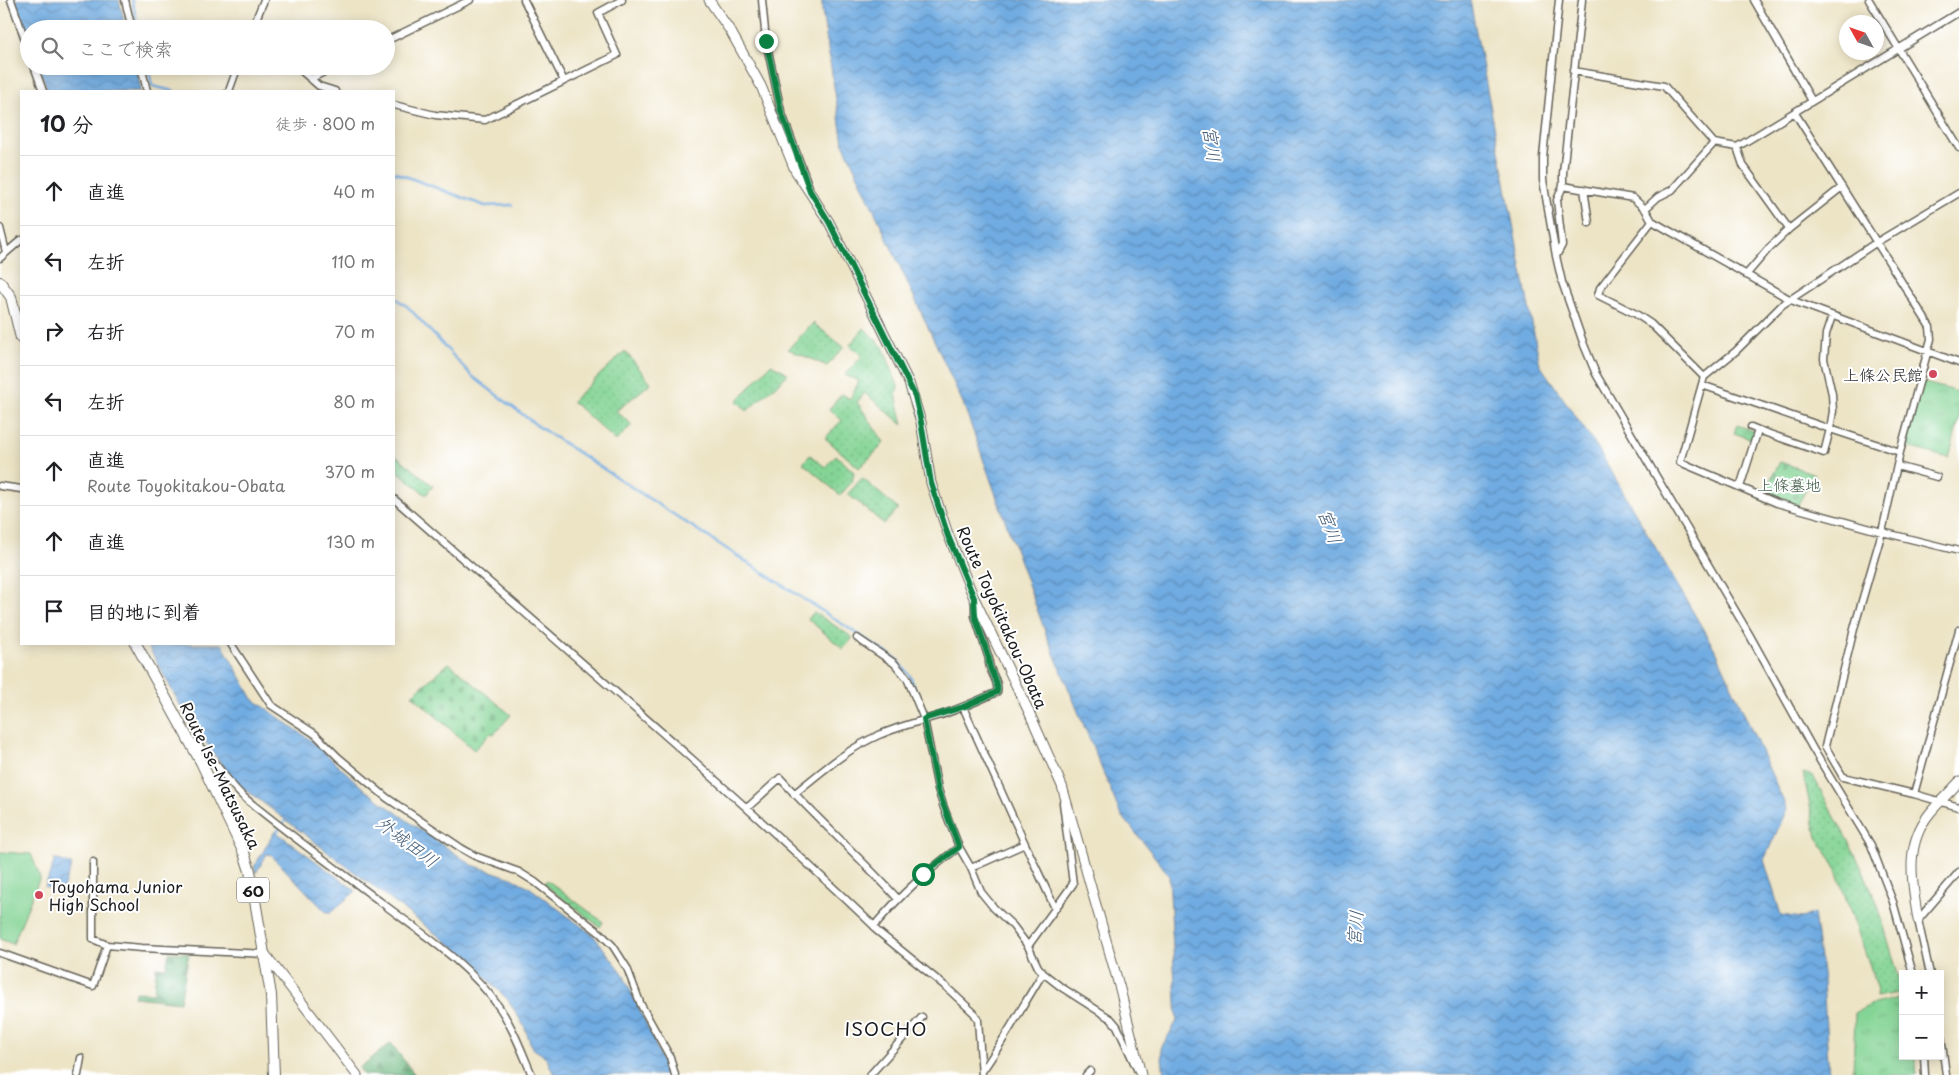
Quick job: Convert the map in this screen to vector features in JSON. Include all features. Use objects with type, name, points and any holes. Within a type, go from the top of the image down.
[{"type":"main road","name":"Route Toyokitakou-Obata","points":[[709,0],[731,32],[760,86],[795,170],[829,222],[909,383],[921,422],[931,483],[948,536],[974,598],[1062,786],[1120,989],[1140,1075]]},
{"type":"main road","points":[[0,282],[10,297],[20,334]]},
{"type":"main road","name":"Route Ise-Matsusaka","points":[[137,645],[206,771],[244,853],[250,871],[271,995],[274,1075]]},
{"type":"main road","points":[[1918,920],[1911,874],[1911,855],[1920,828],[1959,782]]},
{"type":"main road","points":[[264,954],[357,1075]]},
{"type":"street","points":[[11,0],[20,26]]},
{"type":"street","points":[[125,0],[130,20]]},
{"type":"street","points":[[256,20],[264,0]]},
{"type":"street","points":[[395,38],[470,0]]},
{"type":"street","points":[[524,0],[564,81]]},
{"type":"street","points":[[395,105],[435,115],[485,120],[617,55],[598,12],[622,0]]},
{"type":"street","points":[[762,0],[766,41],[781,111],[810,191]]},
{"type":"street","points":[[1559,0],[1543,157],[1543,180],[1562,282],[1592,367],[1749,634],[1813,750],[1871,845],[1892,902],[1912,970]]},
{"type":"street","points":[[1556,256],[1562,245],[1558,200],[1563,186],[1572,71],[1582,0]]},
{"type":"street","points":[[1754,0],[1812,102]]},
{"type":"street","points":[[1868,0],[1959,148]]},
{"type":"street","points":[[1572,71],[1664,86],[1714,143],[1738,147],[1959,12]]},
{"type":"street","points":[[37,75],[43,90]]},
{"type":"street","points":[[143,75],[147,90]]},
{"type":"street","points":[[229,90],[235,75]]},
{"type":"street","points":[[306,75],[319,86],[332,90]]},
{"type":"street","points":[[310,79],[318,75]]},
{"type":"street","points":[[1795,113],[1930,327],[1931,339],[1900,452],[1882,532],[1855,625],[1825,746],[1843,777],[1959,807]]},
{"type":"street","points":[[1645,210],[1658,197],[1672,190],[1714,143]]},
{"type":"street","points":[[1738,147],[1743,165],[1789,229]]},
{"type":"street","points":[[1563,186],[1633,198],[1645,210],[1652,221],[1790,300],[1959,363]]},
{"type":"street","points":[[1746,275],[1769,248],[1789,229],[1842,187]]},
{"type":"street","points":[[1584,189],[1590,223]]},
{"type":"street","points":[[1959,193],[1877,242],[1782,305],[1736,351],[1704,377],[1680,462],[1777,503],[1959,551]]},
{"type":"street","points":[[1652,221],[1600,288],[1598,295],[1636,314],[1651,324],[1704,377]]},
{"type":"street","points":[[0,228],[6,252]]},
{"type":"street","points":[[0,258],[20,241]]},
{"type":"street","points":[[1751,427],[1824,453],[1833,411],[1832,394],[1824,359],[1826,334],[1832,316]]},
{"type":"street","points":[[1702,385],[1900,452]]},
{"type":"street","points":[[1740,488],[1758,430]]},
{"type":"street","points":[[1897,466],[1937,477]]},
{"type":"street","points":[[0,486],[20,489]]},
{"type":"street","points":[[395,499],[748,808],[874,926],[876,930],[945,986],[974,1013],[978,1020],[979,1053],[983,1073]]},
{"type":"street","points":[[794,794],[838,758],[880,734],[963,707],[997,692],[998,687],[988,665],[989,659],[975,616],[974,598]]},
{"type":"street","points":[[1914,794],[1959,630]]},
{"type":"street","points":[[857,638],[894,663],[904,673],[924,719],[938,790],[959,847],[971,868],[981,892],[1013,926],[1028,946],[1038,967],[1043,972],[1061,987],[1111,1019],[1117,1026],[1140,1075]]},
{"type":"street","points":[[232,645],[271,705],[315,734],[338,757],[387,798],[420,822],[475,856],[519,872],[536,882],[600,932],[613,946],[626,968],[641,1005],[670,1057],[674,1075]]},
{"type":"street","points":[[963,707],[1055,908]]},
{"type":"street","points":[[188,738],[199,745],[232,787],[244,798],[301,843],[414,926],[478,980],[499,1007],[517,1040],[532,1075]]},
{"type":"street","points":[[748,808],[780,778],[812,813],[847,845],[898,898]]},
{"type":"street","points":[[1028,946],[1073,884],[1062,786]]},
{"type":"street","points":[[971,868],[1025,844]]},
{"type":"street","points":[[874,926],[898,898],[923,874],[959,847]]},
{"type":"street","points":[[93,862],[92,939],[107,945],[264,954]]},
{"type":"street","points":[[1929,970],[1918,920],[1959,872]]},
{"type":"street","points":[[0,954],[93,986],[107,945]]},
{"type":"street","points":[[983,1073],[1043,972]]},
{"type":"street","points":[[870,1075],[922,1017]]},
{"type":"street","points":[[78,1075],[81,1058]]},
{"type":"street","points":[[1944,1059],[1946,1075]]},
{"type":"street","points":[[1924,1060],[1925,1075]]},
{"type":"green space","points":[[813,323],[844,347],[827,366],[788,349]]},
{"type":"green space","points":[[864,328],[883,347],[898,386],[896,394],[903,425],[865,393],[857,402],[884,442],[859,468],[825,438],[842,420],[829,409],[842,394],[850,399],[859,381],[845,375],[862,356],[850,345]]},
{"type":"green space","points":[[625,351],[651,383],[616,411],[632,425],[616,441],[572,401]]},
{"type":"green space","points":[[771,364],[786,372],[787,375],[747,411],[737,401]]},
{"type":"green space","points":[[1921,382],[1959,392],[1959,419],[1949,458],[1904,446]]},
{"type":"green space","points":[[1737,425],[1756,432],[1754,440],[1734,433]]},
{"type":"green space","points":[[810,455],[825,467],[836,455],[854,472],[852,482],[840,495],[803,463]]},
{"type":"green space","points":[[397,456],[433,486],[426,495],[395,469],[395,458]]},
{"type":"green space","name":"上條墓地","points":[[1780,462],[1815,474],[1797,506],[1763,493]]},
{"type":"green space","points":[[862,478],[898,509],[884,524],[848,494]]},
{"type":"green space","points":[[814,612],[852,637],[843,649],[808,619]]},
{"type":"green space","points":[[449,663],[511,715],[494,734],[491,733],[474,750],[412,695]]},
{"type":"green space","points":[[1803,773],[1813,776],[1856,856],[1877,902],[1899,978],[1899,993],[1876,997],[1877,987],[1835,867],[1817,837]]},
{"type":"green space","points":[[0,852],[31,854],[40,877],[13,944],[0,939]]},
{"type":"green space","points":[[547,880],[603,922],[600,927],[544,884]]},
{"type":"green space","points":[[169,952],[189,953],[180,1002],[134,997],[135,992],[154,993],[156,967],[166,968]]},
{"type":"green space","points":[[1899,998],[1899,1060],[1915,1060],[1917,1075],[1853,1075],[1855,1013],[1870,1005]]},
{"type":"green space","points":[[391,1043],[415,1075],[364,1075],[359,1068]]},
{"type":"water","points":[[15,0],[119,0],[124,20],[22,20]]},
{"type":"water","name":"宮川","points":[[822,0],[1470,0],[1540,365],[1597,447],[1717,653],[1787,809],[1764,860],[1781,915],[1802,918],[1814,913],[1823,981],[1829,1075],[1164,1075],[1161,1048],[1177,1021],[1169,875],[1120,813],[1046,634],[963,403],[843,143],[822,11]]},
{"type":"water","points":[[42,75],[138,75],[141,90],[48,90]]},
{"type":"water","name":"外城田川","points":[[148,645],[223,645],[253,699],[312,741],[365,790],[472,865],[512,878],[529,887],[593,935],[622,972],[654,1041],[667,1075],[554,1075],[546,1057],[532,1048],[524,1026],[508,1000],[465,956],[233,780],[185,714]]},
{"type":"water","points":[[275,831],[356,891],[331,912],[326,912],[271,855],[267,854],[256,873],[254,867]]},
{"type":"water","points":[[55,859],[72,865],[61,893],[45,887]]},
{"type":"waterway","points":[[132,0],[137,20]]},
{"type":"waterway","points":[[150,75],[152,86],[170,90]]},
{"type":"waterway","points":[[395,172],[485,206],[512,205]]},
{"type":"waterway","points":[[395,298],[408,307],[472,376],[539,427],[896,659],[910,676],[919,699]]},
{"type":"place","name":"上條公民館","points":[[1933,374]]},
{"type":"place","name":"Toyohama Junior High School","points":[[39,895]]},
{"type":"district","name":"ISOCHO","points":[[886,1028]]},
{"type":"route","points":[[766,41],[781,111],[810,191],[829,222],[915,396],[931,483],[948,536],[974,598],[975,616],[989,659],[988,665],[998,687],[997,692],[963,707],[924,719],[938,790],[959,847],[923,874]]}]
